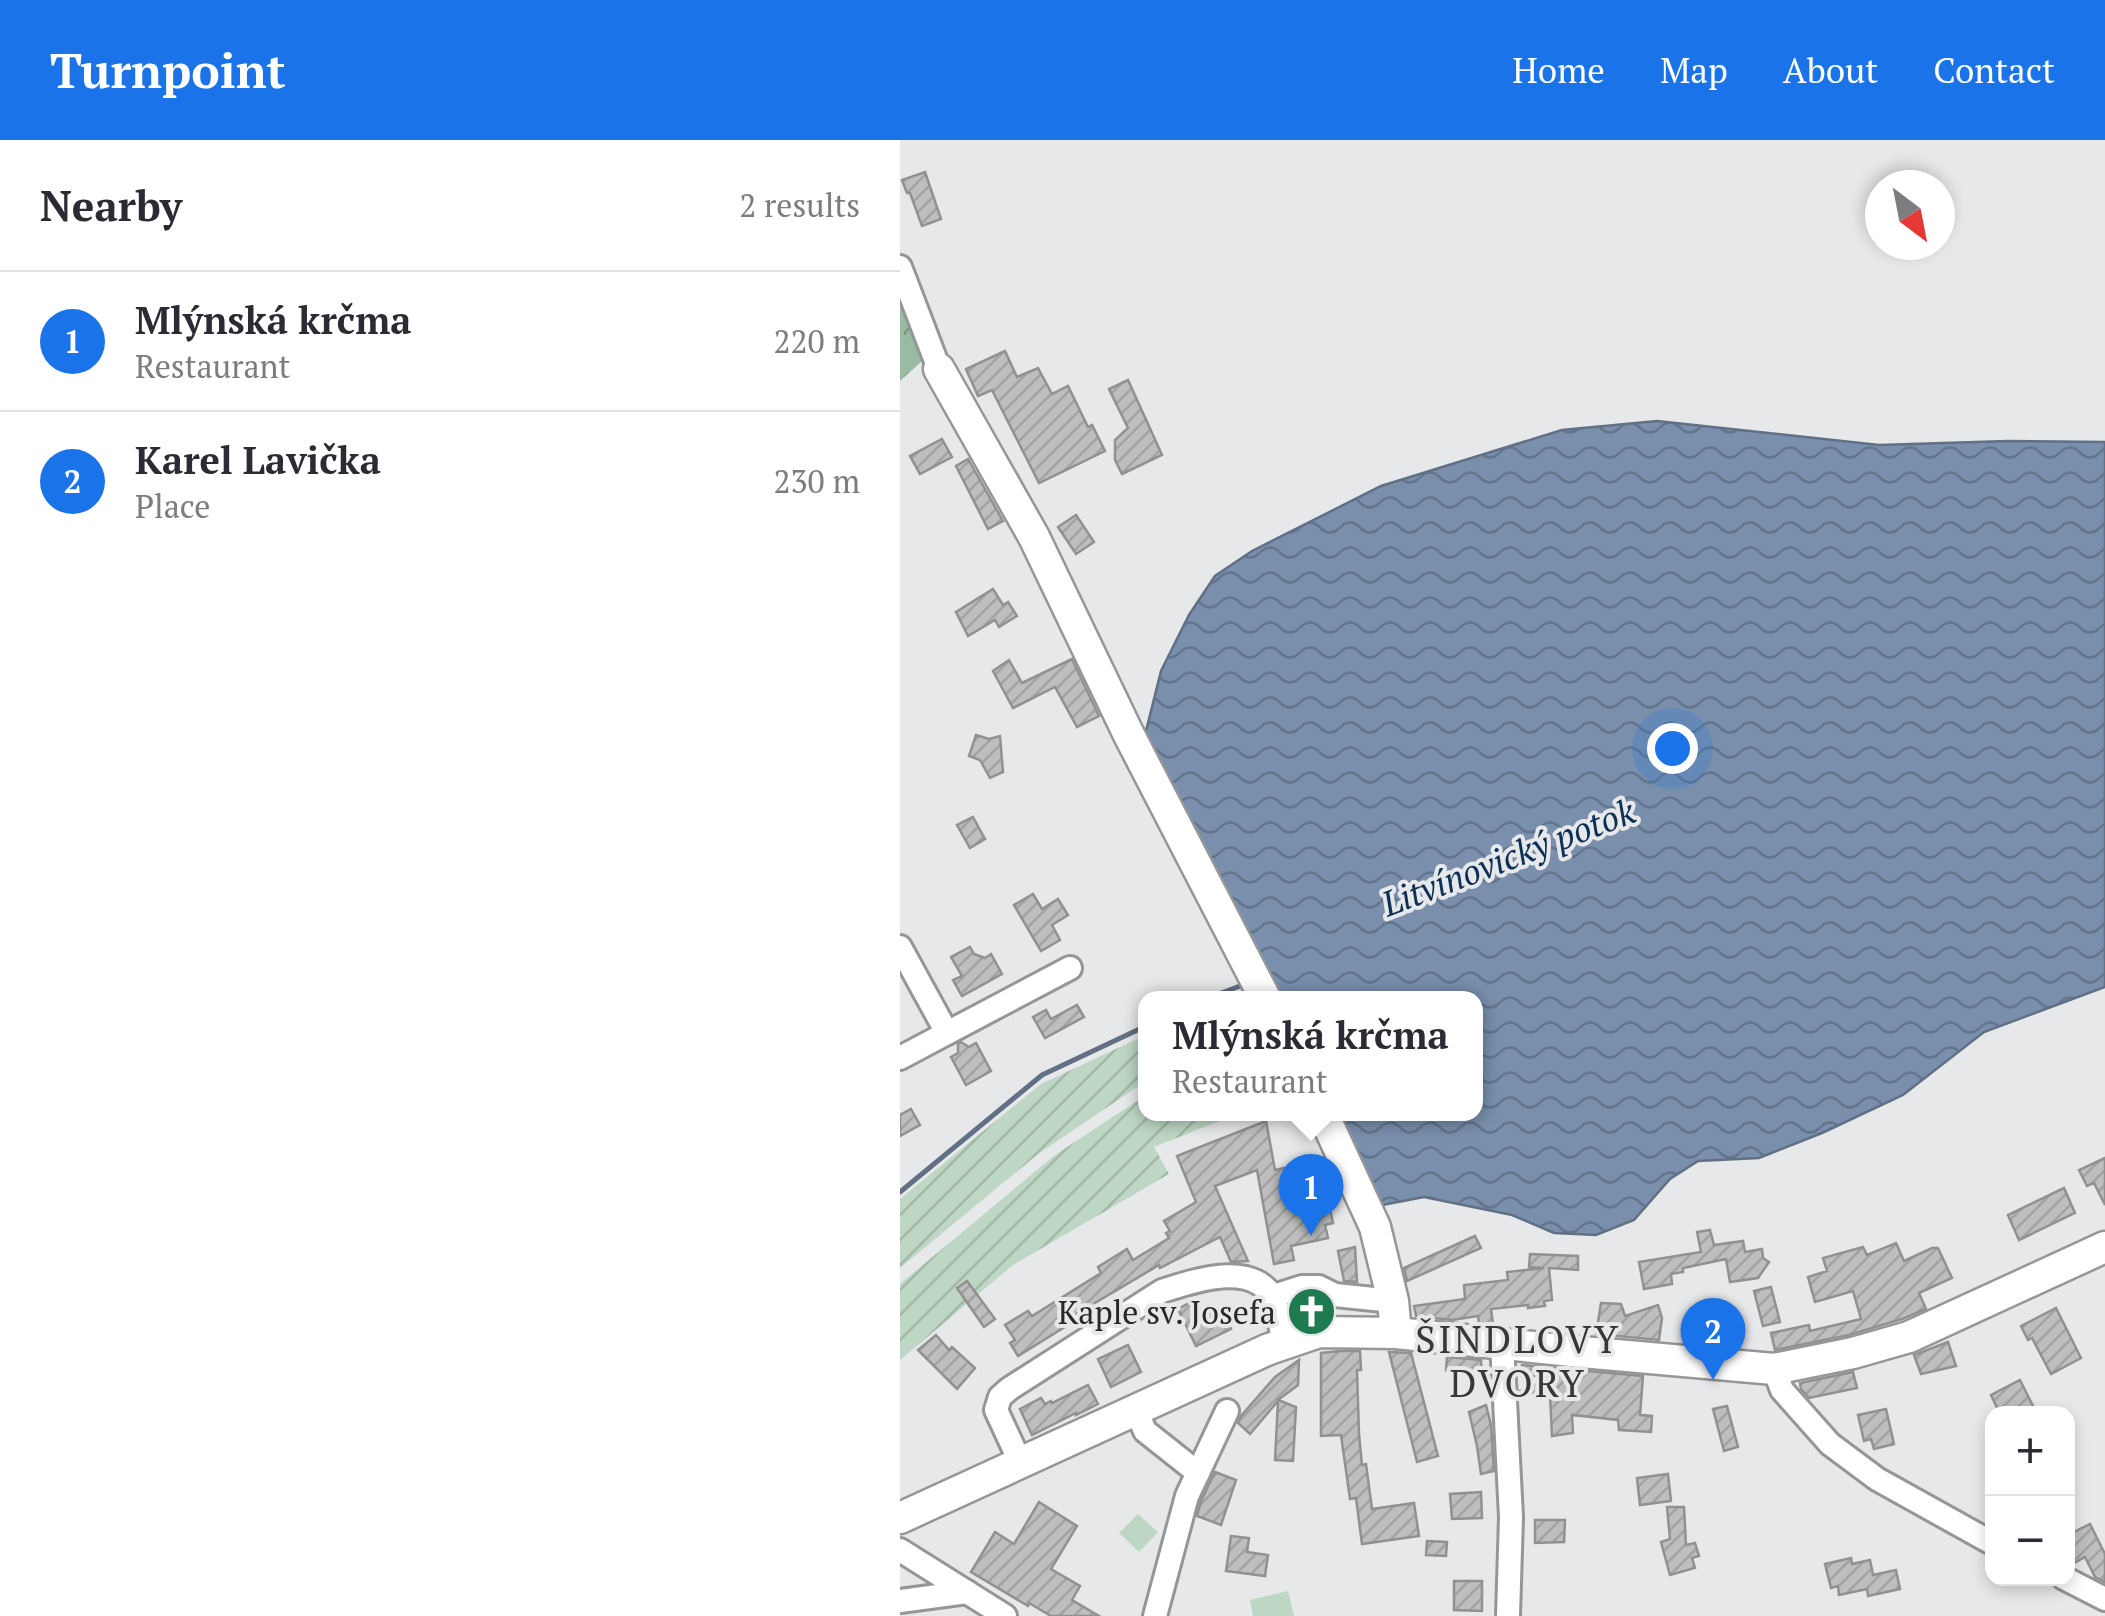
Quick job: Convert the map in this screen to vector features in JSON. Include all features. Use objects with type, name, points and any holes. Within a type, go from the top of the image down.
[{"type":"street","points":[[900,267],[939,369],[1034,537],[1128,733],[1259,986]]},
{"type":"street","points":[[900,946],[946,1033]]},
{"type":"street","points":[[900,1058],[1070,968]]},
{"type":"street","points":[[1326,1121],[1375,1227],[1396,1333]]},
{"type":"street","points":[[900,1518],[1282,1344],[1319,1332],[1396,1333],[1774,1368],[1853,1353],[1909,1337],[2105,1247]]},
{"type":"street","points":[[1020,1464],[996,1410],[1000,1397],[1162,1291],[1190,1282],[1240,1276],[1266,1288],[1275,1304],[1282,1344]]},
{"type":"street","points":[[1271,1297],[1302,1287],[1320,1287],[1335,1295],[1392,1301]]},
{"type":"street","points":[[1502,1343],[1510,1517],[1508,1616]]},
{"type":"street","points":[[1774,1368],[1782,1390],[1830,1444],[1877,1479],[1985,1539]]},
{"type":"street","points":[[1136,1410],[1145,1431],[1198,1473]]},
{"type":"street","points":[[1155,1616],[1187,1496],[1226,1411]]},
{"type":"street","points":[[900,1550],[1005,1616]]},
{"type":"street","points":[[2075,1584],[2105,1599]]},
{"type":"street","points":[[900,1601],[967,1592]]},
{"type":"green space","points":[[900,305],[923,360],[900,381]]},
{"type":"green space","points":[[1138,1039],[1138,1086],[1038,1154],[900,1268],[900,1199],[1041,1084]]},
{"type":"green space","points":[[1138,1100],[1138,1121],[1219,1121],[1154,1147],[1169,1174],[1013,1265],[900,1360],[900,1284],[1055,1155]]},
{"type":"green space","points":[[1138,1514],[1158,1532],[1139,1552],[1119,1533]]},
{"type":"green space","points":[[1288,1591],[1294,1616],[1253,1616],[1250,1600]]},
{"type":"water","points":[[1657,421],[1879,445],[2105,442],[2105,987],[1984,1032],[1903,1095],[1822,1133],[1759,1158],[1698,1161],[1670,1179],[1634,1220],[1596,1235],[1554,1233],[1512,1215],[1424,1197],[1382,1205],[1337,1121],[1483,1121],[1483,991],[1270,991],[1145,735],[1161,671],[1189,615],[1215,576],[1252,551],[1381,486],[1562,430]]},
{"type":"building","points":[[925,172],[941,219],[922,226],[902,180]]},
{"type":"building","points":[[1005,351],[1017,377],[1038,368],[1052,394],[1068,386],[1105,451],[1039,483],[992,390],[978,396],[966,369]]},
{"type":"building","points":[[1128,380],[1162,455],[1122,474],[1115,460],[1115,440],[1128,428],[1109,389]]},
{"type":"building","points":[[942,439],[952,457],[920,474],[910,456]]},
{"type":"building","points":[[968,459],[1003,521],[988,529],[956,466]]},
{"type":"building","points":[[1076,515],[1094,542],[1076,554],[1058,527]]},
{"type":"building","points":[[993,589],[1003,605],[1008,602],[1017,616],[999,627],[995,620],[968,636],[956,612]]},
{"type":"building","points":[[1072,659],[1099,716],[1077,727],[1055,687],[1013,708],[993,671],[1009,660],[1022,683]]},
{"type":"building","points":[[976,735],[989,739],[1000,736],[1003,772],[990,778],[980,760],[969,756]]},
{"type":"building","points":[[973,817],[985,839],[970,848],[957,825]]},
{"type":"building","points":[[1033,894],[1042,909],[1058,899],[1068,915],[1052,925],[1060,940],[1041,951],[1014,905]]},
{"type":"building","points":[[970,947],[974,954],[985,958],[991,954],[1002,974],[962,996],[953,980],[962,976],[951,957]]},
{"type":"building","points":[[1077,1005],[1084,1017],[1045,1038],[1033,1017],[1046,1010],[1051,1019]]},
{"type":"building","points":[[961,1042],[969,1047],[976,1043],[991,1071],[966,1085],[951,1057],[958,1053]]},
{"type":"building","points":[[911,1109],[920,1125],[900,1136],[900,1115]]},
{"type":"building","points":[[1266,1121],[1275,1170],[1284,1168],[1292,1204],[1320,1198],[1321,1206],[1329,1204],[1333,1223],[1325,1225],[1328,1238],[1291,1246],[1294,1260],[1274,1264],[1257,1170],[1215,1186],[1248,1261],[1231,1262],[1220,1237],[1160,1268],[1159,1265],[1018,1356],[1010,1343],[1015,1340],[1005,1325],[1028,1311],[1032,1316],[1101,1273],[1098,1267],[1127,1249],[1133,1260],[1169,1238],[1164,1221],[1196,1202],[1177,1156]]},
{"type":"building","points":[[2105,1158],[2105,1205],[2094,1183],[2087,1186],[2079,1170]]},
{"type":"building","points":[[2064,1188],[2075,1213],[2019,1240],[2008,1215]]},
{"type":"building","points":[[1710,1230],[1714,1245],[1743,1241],[1745,1252],[1762,1249],[1763,1258],[1769,1262],[1758,1278],[1730,1282],[1726,1259],[1683,1268],[1683,1272],[1671,1274],[1672,1284],[1644,1289],[1639,1262],[1701,1252],[1697,1232]]},
{"type":"building","points":[[1475,1236],[1481,1248],[1407,1281],[1404,1268]]},
{"type":"building","points":[[1896,1243],[1904,1261],[1938,1248],[1952,1278],[1919,1293],[1926,1309],[1849,1335],[1775,1350],[1771,1333],[1809,1325],[1810,1331],[1861,1319],[1853,1291],[1815,1302],[1808,1277],[1827,1271],[1823,1258],[1863,1247],[1867,1255]]},
{"type":"building","points":[[1355,1247],[1357,1282],[1344,1281],[1338,1251]]},
{"type":"building","points":[[1530,1254],[1578,1256],[1578,1270],[1549,1268],[1552,1300],[1544,1301],[1545,1306],[1491,1309],[1493,1324],[1479,1323],[1478,1316],[1452,1320],[1416,1316],[1414,1306],[1465,1299],[1464,1285],[1508,1280],[1507,1272],[1544,1268],[1529,1267]]},
{"type":"building","points":[[967,1281],[995,1319],[984,1327],[957,1288]]},
{"type":"building","points":[[1771,1287],[1780,1322],[1763,1326],[1754,1291]]},
{"type":"building","points":[[1191,1302],[1205,1316],[1222,1308],[1231,1329],[1196,1346],[1178,1309]]},
{"type":"building","points":[[1601,1303],[1621,1304],[1625,1316],[1658,1305],[1662,1318],[1659,1340],[1596,1334]]},
{"type":"building","points":[[2056,1308],[2081,1358],[2051,1374],[2021,1326]]},
{"type":"building","points":[[936,1335],[949,1350],[952,1347],[975,1368],[957,1389],[918,1350]]},
{"type":"building","points":[[1948,1342],[1956,1366],[1921,1374],[1914,1355]]},
{"type":"building","points":[[1128,1345],[1141,1372],[1111,1387],[1098,1359]]},
{"type":"building","points":[[1360,1351],[1359,1434],[1372,1509],[1414,1503],[1419,1536],[1362,1544],[1356,1498],[1350,1499],[1341,1435],[1321,1436],[1321,1353]]},
{"type":"building","points":[[1389,1352],[1411,1353],[1438,1456],[1417,1462]]},
{"type":"building","points":[[1447,1357],[1481,1360],[1482,1373],[1446,1370]]},
{"type":"building","points":[[1299,1360],[1298,1385],[1278,1400],[1296,1407],[1293,1461],[1275,1460],[1278,1401],[1250,1434],[1238,1423],[1275,1377]]},
{"type":"building","points":[[1522,1365],[1643,1376],[1640,1415],[1652,1416],[1651,1432],[1619,1430],[1618,1420],[1572,1415],[1573,1433],[1552,1436],[1550,1395],[1520,1391],[1554,1377],[1521,1375]]},
{"type":"building","points":[[1853,1372],[1857,1388],[1809,1398],[1801,1389],[1800,1383]]},
{"type":"building","points":[[2020,1380],[2033,1406],[1996,1406],[1991,1395]]},
{"type":"building","points":[[1088,1385],[1098,1404],[1032,1435],[1020,1409],[1041,1398],[1045,1404],[1052,1403]]},
{"type":"building","points":[[1486,1405],[1494,1471],[1481,1474],[1469,1412]]},
{"type":"building","points":[[1727,1406],[1738,1447],[1724,1451],[1713,1409]]},
{"type":"building","points":[[1886,1409],[1894,1444],[1874,1449],[1871,1439],[1864,1441],[1858,1415]]},
{"type":"building","points":[[1215,1472],[1236,1480],[1221,1525],[1197,1516]]},
{"type":"building","points":[[1668,1474],[1671,1501],[1640,1505],[1637,1478]]},
{"type":"building","points":[[1481,1492],[1482,1518],[1452,1519],[1450,1494]]},
{"type":"building","points":[[1039,1502],[1077,1526],[1051,1569],[1080,1586],[1072,1600],[1099,1616],[1051,1616],[971,1572],[995,1532],[1014,1544]]},
{"type":"building","points":[[1667,1507],[1684,1507],[1686,1545],[1695,1543],[1699,1556],[1692,1558],[1695,1568],[1670,1575],[1661,1542],[1670,1539]]},
{"type":"building","points":[[1535,1520],[1565,1520],[1564,1542],[1535,1543]]},
{"type":"building","points":[[2090,1524],[2105,1554],[2105,1582],[2095,1577],[2085,1557],[2075,1563],[2075,1532]]},
{"type":"building","points":[[1231,1536],[1249,1538],[1247,1552],[1268,1555],[1265,1576],[1226,1571]]},
{"type":"building","points":[[1427,1541],[1447,1542],[1446,1556],[1426,1555]]},
{"type":"building","points":[[1851,1558],[1852,1564],[1870,1560],[1873,1575],[1896,1570],[1900,1589],[1868,1596],[1867,1589],[1839,1595],[1838,1586],[1831,1588],[1825,1564]]},
{"type":"building","points":[[1454,1581],[1482,1581],[1482,1611],[1454,1610]]},
{"type":"waterway","name":"Litvínovický potok","points":[[1227,991],[1248,983]]},
{"type":"waterway","name":"Litvínovický potok","points":[[900,1192],[1042,1075],[1138,1030]]},
{"type":"place","name":"Mlýnská krčma","points":[[1311,1236]]},
{"type":"place","name":"Kaple sv. Josefa","points":[[1311,1312]]},
{"type":"place","name":"Karel Lavička","points":[[1713,1380]]},
{"type":"district","name":"ŠINDLOVY DVORY","points":[[1518,1361]]}]
